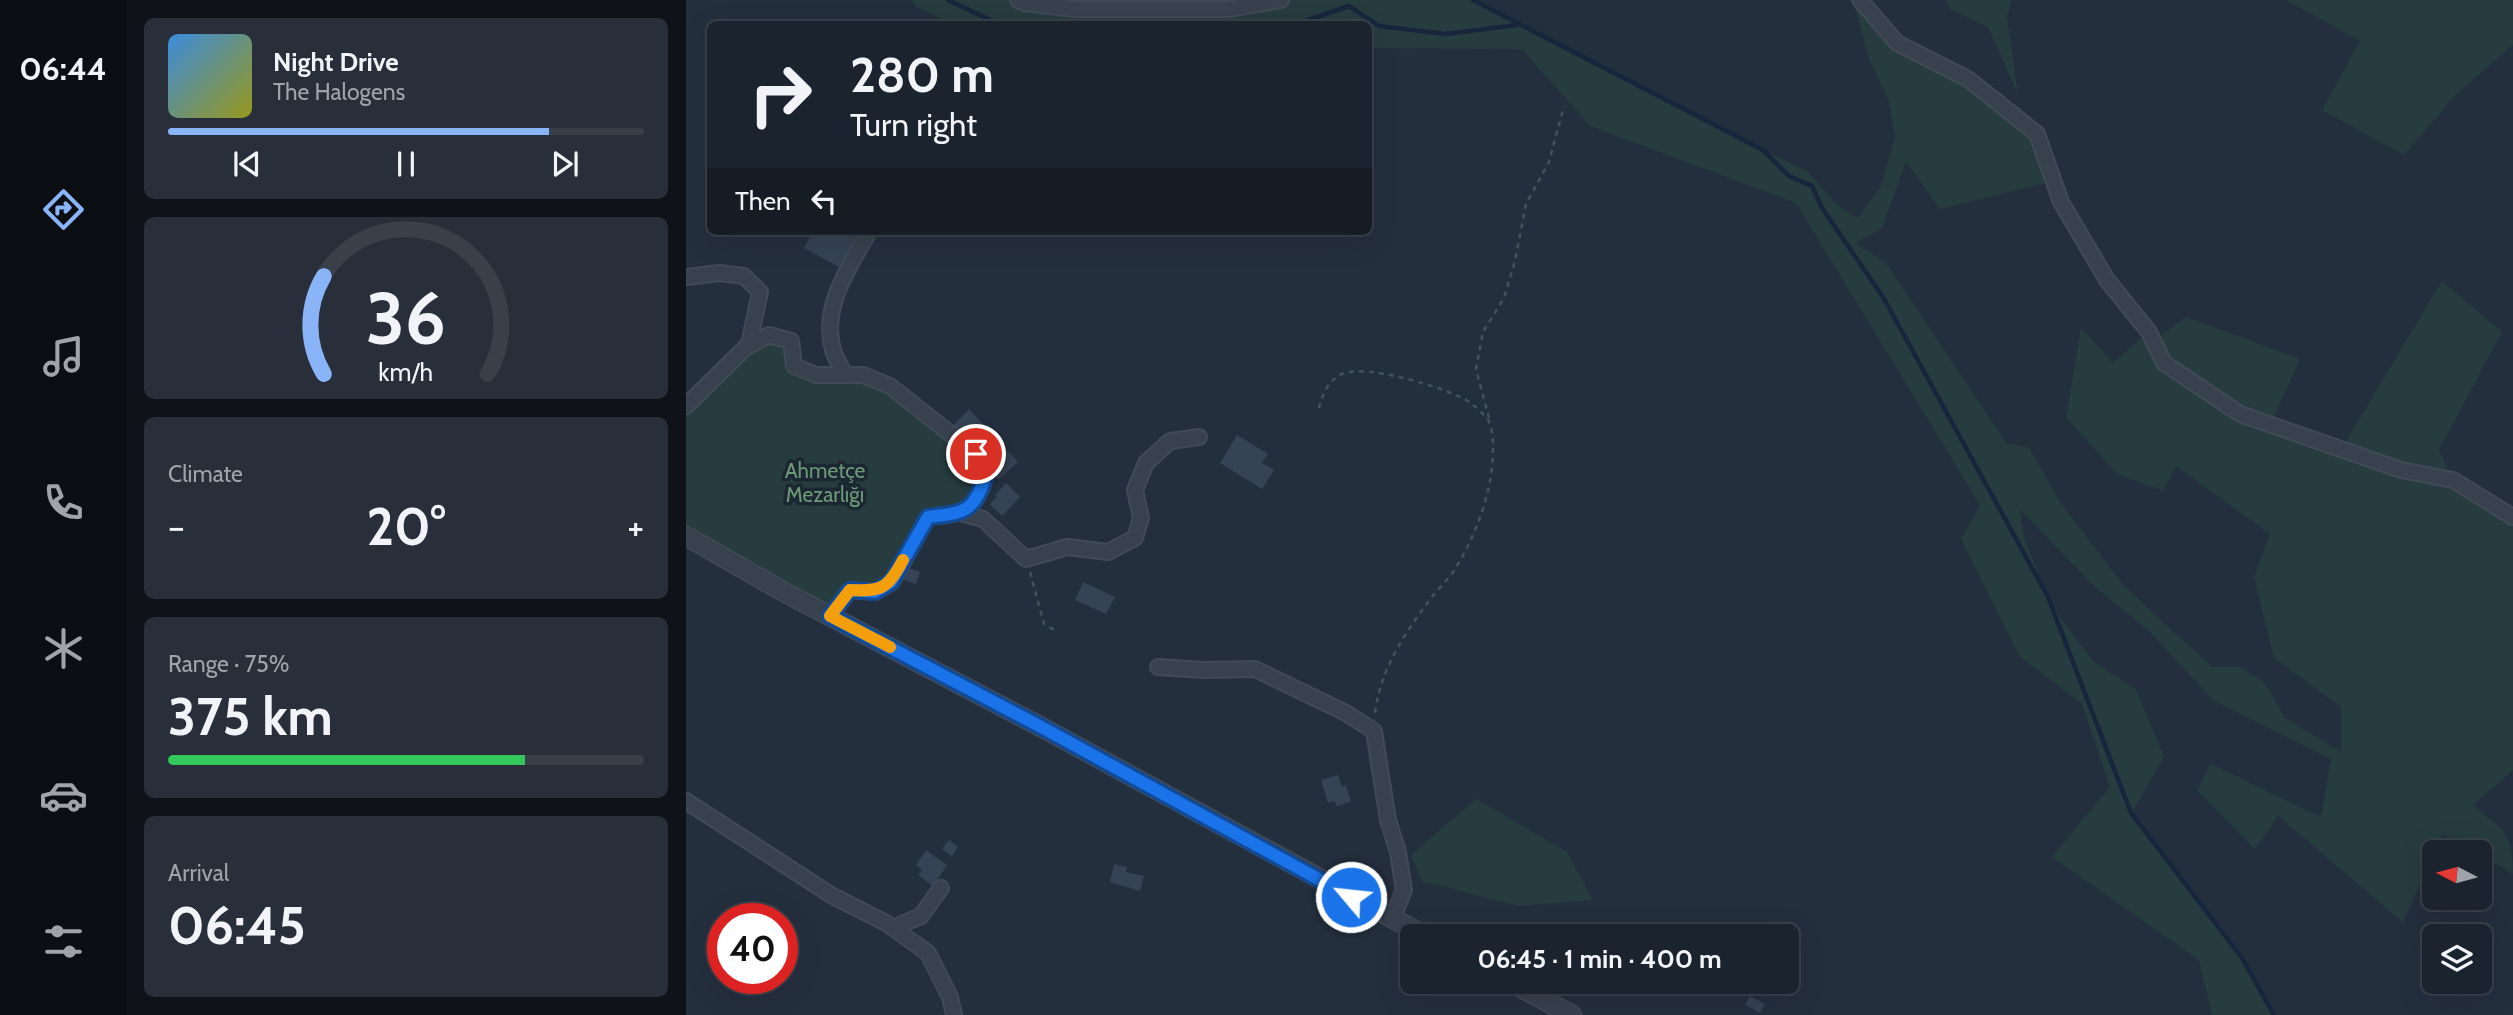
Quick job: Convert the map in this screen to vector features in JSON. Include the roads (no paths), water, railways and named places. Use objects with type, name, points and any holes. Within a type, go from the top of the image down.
[{"type":"street","points":[[1018,0],[1076,9],[1229,9],[1281,0]]},
{"type":"street","points":[[1860,0],[1897,43],[1968,79],[2037,134],[2061,202],[2106,280],[2149,332],[2164,363],[2240,414],[2401,470],[2453,480],[2513,517]]},
{"type":"street","points":[[845,375],[833,349],[831,315],[841,281],[867,235]]},
{"type":"street","points":[[686,406],[749,344],[760,292],[744,276],[719,273],[687,276]]},
{"type":"street","points":[[745,348],[769,335],[791,341],[794,366],[816,375],[863,374],[890,386],[976,454],[986,475],[978,498],[960,513]]},
{"type":"street","points":[[830,616],[850,590],[875,592],[891,582],[928,517],[960,513],[983,519],[1026,559],[1067,547],[1108,552],[1135,538],[1141,517],[1135,490],[1146,463],[1170,441],[1199,438]]},
{"type":"street","points":[[686,536],[1402,924]]},
{"type":"street","points":[[1158,667],[1255,669],[1346,713],[1374,732],[1388,820],[1398,852],[1404,890],[1392,919]]},
{"type":"street","points":[[686,800],[831,895],[893,928],[928,953],[950,997],[954,1015]]},
{"type":"street","points":[[893,928],[921,916],[941,888]]},
{"type":"street","points":[[1533,994],[1572,1015]]},
{"type":"waterway","points":[[948,0],[993,21]]},
{"type":"waterway","points":[[1473,0],[1763,150],[1789,176],[1812,186],[1822,208],[1883,297],[2048,597],[2131,813],[2242,958],[2274,1015]]},
{"type":"waterway","points":[[1306,21],[1349,6],[1372,21]]},
{"type":"waterway","points":[[1372,21],[1379,26],[1445,34],[1517,25]]},
{"type":"park label","name":"Ahmetçe Mezarlığı","points":[[825,482]]}]
